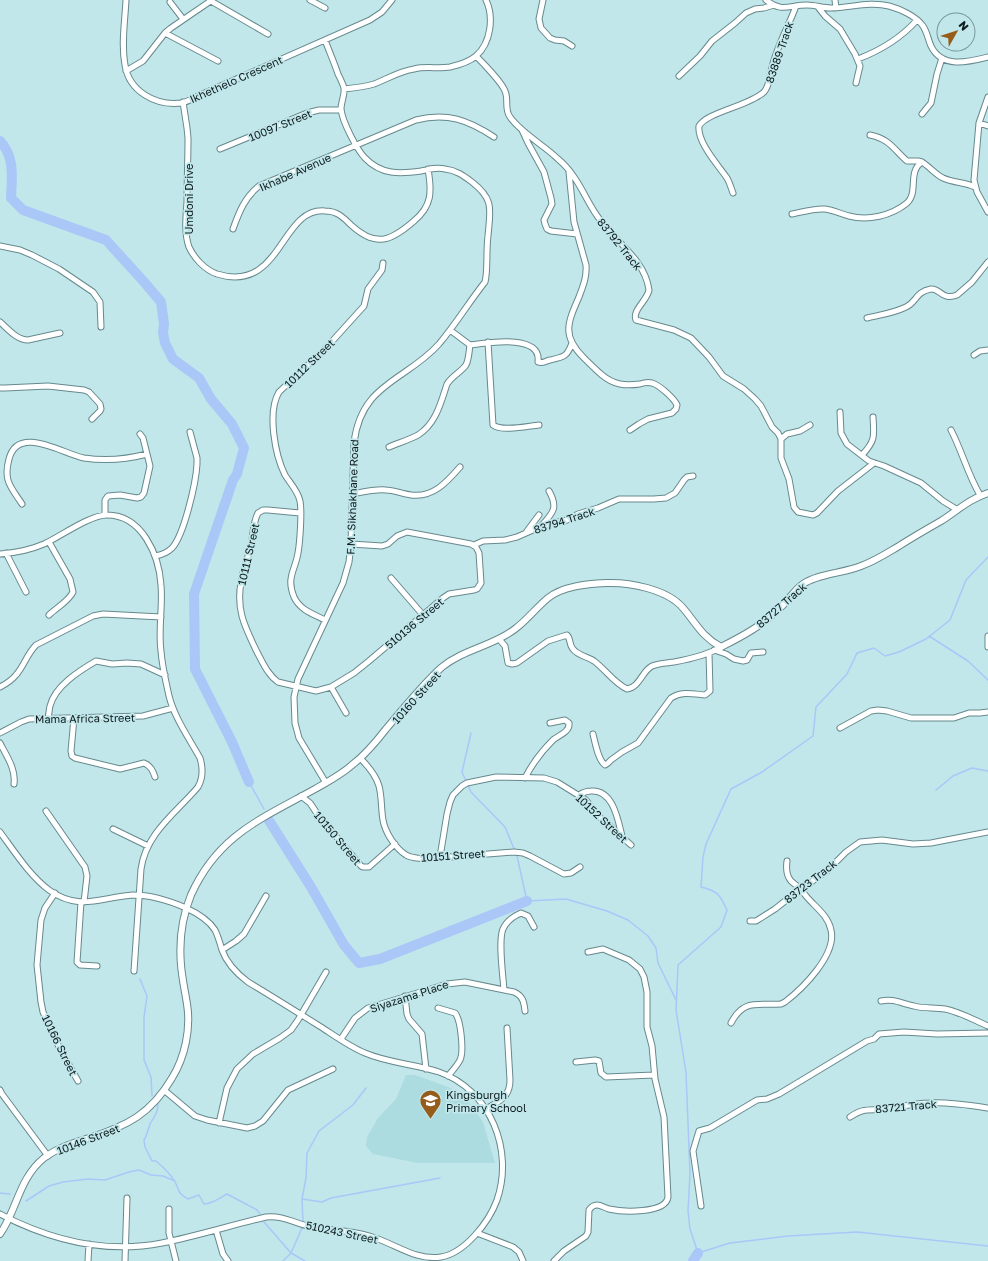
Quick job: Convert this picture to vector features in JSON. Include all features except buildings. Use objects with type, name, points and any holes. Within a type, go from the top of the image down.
[{"type":"street","name":"Ikhethelo Crescent","points":[[126,0],[123,50],[126,71],[131,82],[140,92],[146,97],[164,103],[183,102],[325,40],[374,17],[382,12],[392,0]]},
{"type":"street","points":[[310,0],[324,8]]},
{"type":"street","points":[[344,89],[368,86],[413,69],[458,65],[476,56],[488,38],[491,25],[486,0]]},
{"type":"street","points":[[543,0],[538,19],[541,28],[550,38],[564,41],[572,46]]},
{"type":"street","points":[[766,0],[781,8],[811,3],[818,7],[824,16],[840,30],[858,59],[860,66],[856,83]]},
{"type":"street","points":[[835,0],[836,8]]},
{"type":"street","points":[[126,71],[143,61],[165,33],[209,1],[268,34]]},
{"type":"street","points":[[170,2],[183,19]]},
{"type":"street","points":[[818,7],[836,8],[865,4],[880,4],[894,8],[917,20],[923,27],[931,47],[935,53],[942,58],[954,62],[971,62],[988,57]]},
{"type":"street","points":[[678,76],[700,56],[712,41],[735,23],[746,12],[774,5]]},
{"type":"street","name":"83889 Track","points":[[732,193],[727,178],[700,136],[699,126],[707,118],[749,101],[762,94],[769,84],[777,51],[796,6]]},
{"type":"street","points":[[858,59],[880,50],[911,27],[917,20]]},
{"type":"street","points":[[165,33],[218,61]]},
{"type":"street","points":[[325,40],[344,89],[341,110]]},
{"type":"street","name":"83792 Track","points":[[476,56],[503,87],[506,95],[506,109],[508,115],[522,129],[546,148],[569,171],[601,222],[633,257],[644,274],[649,290],[645,301],[636,312],[636,320],[674,330],[693,340],[715,364],[723,376],[744,389],[755,399],[761,406],[772,427],[781,439]]},
{"type":"street","points":[[922,114],[930,103],[942,58]]},
{"type":"street","points":[[988,97],[979,123],[974,180],[975,187],[988,212]]},
{"type":"street","name":"Umdoni Drive","points":[[183,102],[188,138],[186,220],[188,242],[192,252],[201,264],[214,273],[220,275],[246,275],[262,268],[275,255],[297,223],[308,214],[319,210],[339,214],[357,230],[369,237],[381,240],[394,236],[419,216],[426,207],[430,193],[428,169]]},
{"type":"street","name":"10097 Street","points":[[220,149],[307,113],[319,110],[341,110]]},
{"type":"street","name":"F.M. Sikhakhane Road","points":[[326,783],[305,748],[297,730],[293,706],[295,687],[347,573],[351,544],[355,432],[362,414],[368,404],[382,388],[435,348],[486,280],[490,208],[488,198],[483,191],[457,172],[444,168],[400,173],[377,168],[360,152],[341,110]]},
{"type":"street","name":"Ikhabe Avenue","points":[[233,229],[244,202],[259,186],[416,120],[432,117],[461,119],[480,127],[494,137]]},
{"type":"street","points":[[979,123],[988,126]]},
{"type":"street","points":[[522,129],[528,144],[544,172],[552,198],[552,204],[544,220],[544,224],[547,229],[551,231],[577,234]]},
{"type":"street","points":[[870,135],[882,138],[885,142],[893,146],[907,161],[922,162],[944,178],[975,187]]},
{"type":"street","points":[[792,214],[820,209],[862,218],[875,217],[888,213],[902,206],[910,199],[913,191],[913,181],[916,168],[922,162]]},
{"type":"street","points":[[569,171],[574,222],[586,265],[587,276],[570,323],[569,336],[572,343],[576,350],[592,366],[612,382],[627,385],[652,383],[666,392],[676,402],[677,407],[672,413],[648,419],[630,430]]},
{"type":"street","points":[[0,246],[20,250],[32,255],[59,269],[93,292],[100,302],[101,327]]},
{"type":"street","points":[[867,318],[906,307],[913,302],[918,294],[930,289],[935,290],[944,296],[957,295],[972,282],[988,262]]},
{"type":"street","name":"10112 Street","points":[[325,620],[306,611],[299,605],[291,586],[291,573],[298,550],[300,503],[298,495],[286,477],[278,454],[273,426],[276,400],[277,395],[283,388],[326,348],[364,306],[368,289],[382,270],[383,263]]},
{"type":"street","points":[[0,322],[18,338],[23,340],[60,333]]},
{"type":"street","points":[[450,330],[470,345],[488,342],[511,341],[526,344],[536,352],[538,362],[543,364],[548,361],[564,357],[572,343]]},
{"type":"street","points":[[488,342],[493,426],[496,428],[506,428],[539,425]]},
{"type":"street","points":[[389,447],[412,438],[426,429],[436,415],[449,380],[463,368],[467,362],[470,345]]},
{"type":"street","points":[[974,355],[980,351],[988,350]]},
{"type":"street","points":[[0,388],[48,386],[84,390],[89,392],[100,404],[100,411],[92,419]]},
{"type":"street","points":[[840,412],[840,428],[843,439],[847,444],[874,463],[916,480],[956,510]]},
{"type":"street","points":[[862,455],[873,442],[873,417]]},
{"type":"street","points":[[810,425],[800,431],[788,434],[781,439],[781,458],[789,479],[792,504],[798,512],[813,514],[817,513],[838,491],[874,463]]},
{"type":"street","points":[[951,430],[961,450],[974,485],[980,495]]},
{"type":"street","points":[[155,556],[165,553],[174,546],[180,535],[189,507],[197,464],[197,458],[190,432]]},
{"type":"street","points":[[105,515],[105,500],[108,496],[120,495],[138,498],[143,496],[150,469],[143,438],[140,434]]},
{"type":"street","points":[[22,504],[8,484],[7,477],[8,461],[11,452],[15,447],[22,444],[35,442],[85,458],[127,459],[147,454]]},
{"type":"street","points":[[352,494],[384,489],[410,495],[425,494],[444,485],[460,467]]},
{"type":"street","name":"83794 Track","points":[[474,545],[482,542],[505,540],[542,526],[567,520],[578,514],[598,508],[619,499],[654,500],[666,498],[674,493],[687,477],[693,476]]},
{"type":"street","points":[[542,526],[550,517],[554,507],[554,499],[549,491]]},
{"type":"street","name":"83727 Track","points":[[499,639],[505,646],[508,663],[512,664],[517,663],[548,641],[567,635],[569,637],[570,645],[574,651],[594,661],[618,683],[627,689],[633,687],[653,666],[712,652],[751,631],[780,609],[801,586],[807,582],[816,578],[863,566],[941,520],[968,502],[980,495],[988,493]]},
{"type":"street","name":"10111 Street","points":[[295,687],[274,680],[267,670],[242,618],[239,592],[258,513],[263,510],[300,513]]},
{"type":"street","points":[[0,554],[28,550],[49,542],[88,521],[105,515],[123,518],[136,526],[145,537],[155,556],[161,586],[161,651],[169,696],[182,728],[200,758],[202,764],[202,774],[198,787],[159,829],[148,846],[142,862],[134,971]]},
{"type":"street","points":[[525,533],[539,515]]},
{"type":"street","points":[[351,544],[382,546],[388,544],[396,536],[408,532],[474,545]]},
{"type":"street","points":[[49,542],[70,579],[73,592],[71,597],[49,615]]},
{"type":"street","name":"510136 Street","points":[[295,687],[316,691],[331,687],[369,661],[447,595],[474,590],[479,586],[480,578],[479,553],[474,545]]},
{"type":"street","points":[[6,553],[26,592]]},
{"type":"street","points":[[391,578],[423,615]]},
{"type":"street","name":"10160 Street","points":[[186,908],[202,874],[226,843],[246,827],[340,774],[360,758],[422,687],[442,667],[460,655],[499,639],[518,627],[547,599],[563,589],[606,583],[617,583],[645,588],[673,599],[681,606],[705,636],[714,643],[722,646]]},
{"type":"street","points":[[0,688],[16,675],[36,645],[93,616],[103,614],[160,617]]},
{"type":"street","points":[[988,636],[988,647]]},
{"type":"street","points":[[593,734],[600,760],[605,765],[622,752],[638,744],[671,698],[682,693],[705,695],[710,692],[712,652],[726,654],[734,659],[744,662],[751,653],[763,652]]},
{"type":"street","points":[[48,718],[50,705],[67,680],[96,661],[112,664],[126,663],[145,665],[165,675]]},
{"type":"street","points":[[331,687],[346,713]]},
{"type":"street","name":"Mama Africa Street","points":[[0,733],[26,720],[48,718],[143,716],[173,708]]},
{"type":"street","points":[[840,728],[871,711],[878,710],[910,718],[949,718],[958,717],[969,713],[988,712]]},
{"type":"street","points":[[74,718],[71,751],[72,756],[120,769],[144,763],[151,768],[154,777]]},
{"type":"street","points":[[525,778],[532,766],[553,740],[568,730],[570,726],[565,720],[550,723]]},
{"type":"street","points":[[0,743],[13,767],[14,784]]},
{"type":"street","name":"10151 Street","points":[[360,758],[373,773],[379,785],[384,825],[395,844],[406,856],[424,859],[514,852],[523,853],[530,856],[564,874],[571,873],[580,867]]},
{"type":"street","name":"10152 Street","points":[[440,857],[450,802],[453,795],[462,786],[474,780],[488,778],[550,779],[568,788],[586,800],[598,816],[632,845]]},
{"type":"street","points":[[579,795],[596,791],[608,798],[617,815],[622,837]]},
{"type":"street","name":"10150 Street","points":[[301,796],[310,803],[318,815],[363,868],[369,866],[395,844]]},
{"type":"street","points":[[46,811],[85,867],[87,876],[82,902],[77,962],[80,965],[97,966]]},
{"type":"street","points":[[113,829],[148,846]]},
{"type":"street","points":[[0,832],[37,880],[55,893],[70,900],[82,902]]},
{"type":"street","name":"83723 Track","points":[[750,921],[758,921],[775,909],[827,871],[851,847],[860,842],[882,840],[913,844],[931,843],[988,832]]},
{"type":"street","points":[[731,1023],[739,1010],[747,1005],[778,1004],[785,1002],[822,963],[831,945],[831,931],[824,915],[790,879],[786,871],[786,861]]},
{"type":"street","name":"10166 Street","points":[[55,893],[45,908],[41,920],[37,965],[41,1002],[43,1012],[60,1049],[78,1081]]},
{"type":"street","name":"510243 Street","points":[[0,1214],[21,1225],[57,1238],[89,1244],[126,1246],[147,1245],[171,1241],[266,1217],[278,1217],[310,1226],[373,1237],[415,1255],[431,1259],[443,1257],[456,1251],[477,1233],[496,1204],[500,1190],[503,1176],[503,1157],[500,1140],[486,1109],[469,1090],[448,1076],[426,1068],[373,1056],[360,1051],[240,976],[230,965],[212,926],[202,916],[186,908],[158,898],[140,895],[98,902],[82,902]]},
{"type":"street","points":[[222,950],[240,938],[266,896]]},
{"type":"street","name":"10146 Street","points":[[0,1234],[9,1219],[26,1179],[36,1165],[64,1147],[111,1131],[126,1124],[146,1110],[164,1090],[179,1066],[186,1044],[188,1030],[187,1006],[180,952],[182,926],[186,908]]},
{"type":"street","points":[[504,990],[501,942],[503,929],[508,922],[521,913],[528,916],[534,927]]},
{"type":"street","points":[[554,1261],[564,1251],[586,1236],[589,1226],[589,1210],[594,1205],[618,1211],[647,1210],[663,1206],[668,1200],[664,1117],[654,1075],[652,1046],[647,1027],[647,992],[643,973],[633,962],[605,950],[600,949],[588,952]]},
{"type":"street","points":[[219,1123],[227,1088],[237,1069],[253,1054],[273,1043],[294,1026],[326,972]]},
{"type":"street","name":"Siyazama Place","points":[[341,1039],[355,1018],[368,1008],[447,984],[459,982],[473,983],[519,994],[525,1011]]},
{"type":"street","points":[[405,996],[409,1019],[422,1034],[426,1068]]},
{"type":"street","points":[[881,1001],[893,999],[903,1004],[917,1007],[945,1009],[988,1026]]},
{"type":"street","points":[[438,1008],[455,1012],[458,1016],[460,1025],[461,1057],[448,1076]]},
{"type":"street","points":[[486,1109],[501,1100],[509,1089],[510,1080],[507,1028]]},
{"type":"street","points":[[701,1206],[693,1152],[699,1131],[710,1128],[757,1100],[767,1099],[779,1094],[874,1039],[879,1034],[904,1032],[937,1034],[988,1033]]},
{"type":"street","points":[[576,1062],[599,1061],[601,1073],[606,1077],[654,1075]]},
{"type":"street","points":[[164,1090],[195,1116],[219,1123],[247,1128],[255,1126],[263,1121],[288,1090],[333,1069]]},
{"type":"street","points":[[0,1090],[48,1156]]},
{"type":"street","name":"83721 Track","points":[[850,1116],[862,1110],[930,1103],[959,1104],[988,1108]]},
{"type":"street","points":[[125,1261],[127,1198]]},
{"type":"street","points":[[170,1209],[169,1231],[176,1261]]},
{"type":"street","points":[[216,1230],[223,1254],[228,1261]]},
{"type":"street","points":[[477,1233],[513,1246],[519,1252],[523,1261]]},
{"type":"street","points":[[88,1261],[89,1244]]},
{"type":"shaded area","name":"Kingsburgh Primary School","points":[[406,1075],[415,1075],[458,1092],[470,1104],[483,1122],[495,1163],[418,1163],[373,1154],[366,1146],[367,1137],[378,1118],[396,1099]]},
{"type":"waterway","points":[[0,141],[5,147],[12,168],[11,198],[23,210],[106,240],[161,302],[165,343],[173,359],[199,378],[211,399],[232,424],[244,448],[237,474],[233,480],[194,594],[195,669],[232,742],[249,782]]},
{"type":"waterway","points":[[988,557],[966,580],[950,620],[926,639],[899,652],[885,656],[874,648],[857,653],[847,674],[816,707],[813,736],[762,772],[731,789],[706,844],[703,857],[701,887],[718,894],[727,910],[721,927],[678,965],[676,1010],[686,1072],[690,1174],[688,1211],[690,1229],[698,1253],[730,1243],[788,1236],[857,1232],[988,1246]]},
{"type":"waterway","points":[[929,636],[968,661],[988,680]]},
{"type":"waterway","points":[[471,733],[462,772],[471,792],[505,827],[517,856],[527,901],[566,899],[607,911],[628,920],[648,936],[656,948],[658,963],[676,1000]]},
{"type":"waterway","points":[[936,790],[953,776],[972,768],[988,771]]},
{"type":"waterway","points":[[249,782],[264,809]]},
{"type":"waterway","points":[[268,819],[311,887],[344,945],[359,963],[380,959],[527,901]]},
{"type":"waterway","points":[[140,979],[147,996],[144,1017],[144,1060],[151,1077],[152,1096]]},
{"type":"waterway","points":[[303,1222],[302,1199],[306,1178],[307,1153],[319,1131],[353,1105],[366,1088]]},
{"type":"waterway","points":[[158,1105],[157,1113],[150,1124],[144,1140],[145,1147],[152,1161],[156,1161],[171,1176],[180,1193],[188,1199],[199,1195],[204,1204],[213,1202],[227,1194],[257,1210],[260,1214]]},
{"type":"waterway","points":[[26,1201],[49,1186],[63,1182],[88,1179],[105,1180],[139,1170],[151,1175],[163,1176],[175,1181]]},
{"type":"waterway","points":[[302,1199],[322,1202],[331,1198],[440,1178]]},
{"type":"waterway","points":[[0,1193],[10,1194]]},
{"type":"waterway","points":[[264,1222],[291,1253],[305,1261]]},
{"type":"waterway","points":[[283,1261],[291,1253],[302,1228]]},
{"type":"waterway","points":[[693,1261],[698,1253]]},
{"type":"place","name":"Kingsburgh Primary School","points":[[430,1120]]}]
